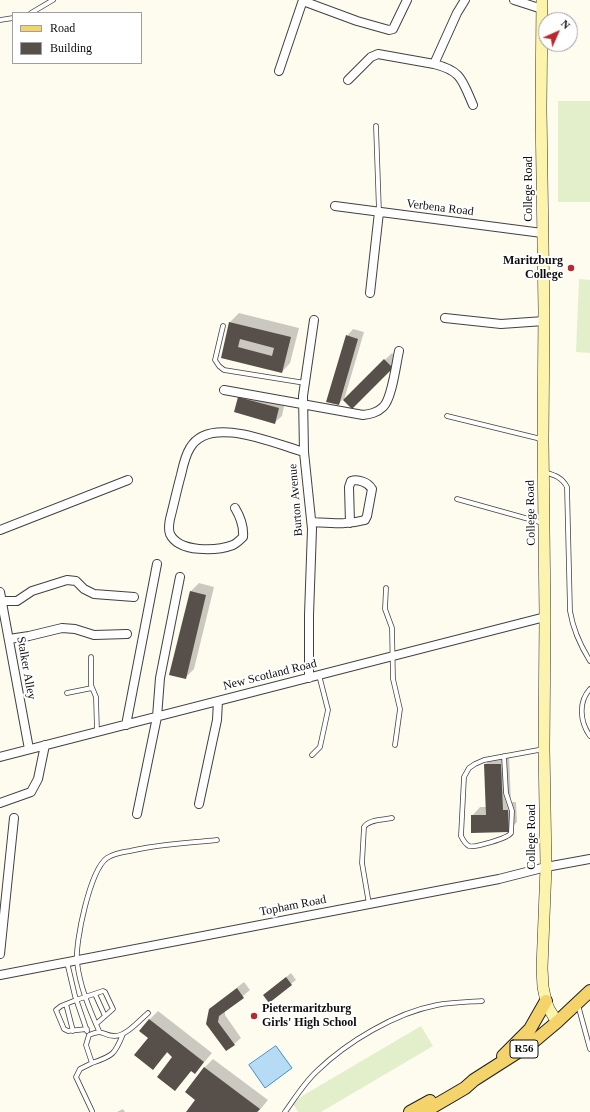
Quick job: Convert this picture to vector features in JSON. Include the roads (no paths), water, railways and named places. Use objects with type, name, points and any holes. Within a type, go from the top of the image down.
[{"type":"main road","name":"R56","points":[[410,1112],[424,1110],[465,1088],[474,1080],[529,1046],[590,991]]},
{"type":"main road","points":[[487,1072],[525,1035],[536,1020],[546,1002]]},
{"type":"street","points":[[279,71],[303,1],[357,21],[389,30],[393,29],[407,0]]},
{"type":"street","points":[[434,64],[452,24],[465,0]]},
{"type":"street","points":[[514,0],[542,5]]},
{"type":"street","name":"College Road","points":[[542,5],[542,233],[544,322],[543,440],[545,524],[544,748],[546,867],[542,968],[543,987],[546,1002],[557,1022]]},
{"type":"street","points":[[348,80],[371,57],[378,54],[434,64],[447,67],[454,71],[462,81],[473,104]]},
{"type":"street","name":"Verbena Road","points":[[335,206],[542,233]]},
{"type":"street","points":[[370,293],[379,212]]},
{"type":"street","points":[[445,318],[501,324],[544,322]]},
{"type":"street","name":"Burton Avenue","points":[[310,678],[309,615],[312,522],[304,452],[303,404],[314,320]]},
{"type":"street","points":[[224,390],[362,415],[380,410],[389,399],[398,351]]},
{"type":"street","points":[[235,508],[244,529],[243,537],[234,544],[216,548],[198,549],[186,547],[177,542],[171,536],[168,529],[184,464],[190,448],[199,437],[212,432],[225,431],[249,436],[304,452]]},
{"type":"street","points":[[0,530],[128,480]]},
{"type":"street","points":[[312,522],[341,524],[350,523],[365,520],[372,489],[368,484],[357,480],[351,481],[349,487],[350,523]]},
{"type":"street","points":[[126,725],[157,564]]},
{"type":"street","points":[[137,814],[157,717],[160,678],[180,577]]},
{"type":"street","points":[[2,601],[17,601],[32,592],[67,580],[76,581],[84,589],[94,594],[134,596]]},
{"type":"street","name":"Stalker Alley","points":[[0,592],[29,749]]},
{"type":"street","name":"New Scotland Road","points":[[0,756],[545,617]]},
{"type":"street","points":[[9,638],[29,636],[62,628],[74,629],[94,635],[127,634]]},
{"type":"street","points":[[199,804],[217,720],[218,701]]},
{"type":"street","points":[[0,803],[31,792],[38,779],[44,745]]},
{"type":"street","points":[[0,954],[14,818]]},
{"type":"street","name":"Topham Road","points":[[0,975],[499,879],[546,867],[590,859]]},
{"type":"lane","points":[[33,12],[53,0]]},
{"type":"lane","points":[[0,20],[12,18]]},
{"type":"lane","points":[[376,126],[379,212]]},
{"type":"lane","points":[[223,326],[215,360],[224,370],[305,383]]},
{"type":"lane","points":[[447,416],[543,440]]},
{"type":"lane","points":[[544,472],[559,478],[567,487],[570,611],[574,629],[580,645],[590,661]]},
{"type":"lane","points":[[457,499],[545,524]]},
{"type":"lane","points":[[386,588],[385,609],[392,628],[394,679],[400,709],[395,745]]},
{"type":"lane","points":[[91,658],[91,685],[96,697],[97,732]]},
{"type":"lane","points":[[312,755],[320,746],[328,710],[319,675]]},
{"type":"lane","points":[[67,693],[92,688]]},
{"type":"lane","points":[[590,689],[584,696],[582,704],[582,719],[590,736]]},
{"type":"lane","points":[[504,756],[506,793],[512,811],[511,833],[506,838],[475,846],[469,846],[464,842],[461,836],[464,777],[469,768],[484,760],[504,756],[544,748]]},
{"type":"lane","points":[[369,904],[362,863],[364,826],[366,823],[392,818]]},
{"type":"lane","points":[[99,1031],[85,998],[77,960],[79,936],[89,892],[100,867],[107,858],[124,852],[150,846],[217,840]]},
{"type":"lane","points":[[67,962],[76,1000],[89,1035],[86,1045],[92,1064]]},
{"type":"lane","points":[[87,1029],[68,1031],[64,1029],[56,1011],[58,1008],[66,1004],[102,991],[105,992],[113,1009],[96,1024]]},
{"type":"lane","points":[[94,994],[105,1016]]},
{"type":"lane","points":[[285,1112],[318,1070],[346,1047],[364,1035],[394,1020],[435,1005],[454,1002],[482,1001]]},
{"type":"lane","points":[[578,1003],[590,1049]]},
{"type":"lane","points":[[66,1004],[73,1031]]},
{"type":"lane","points":[[89,1035],[99,1031],[116,1036],[123,1034],[148,1013]]},
{"type":"lane","points":[[92,1111],[76,1077],[80,1068],[105,1059],[115,1052],[123,1034]]},
{"type":"water","points":[[276,1046],[292,1068],[265,1088],[249,1065]]},
{"type":"place","name":"Maritzburg College","points":[[571,268]]},
{"type":"place","name":"Pietermaritzburg Girls' High School","points":[[254,1016]]}]
